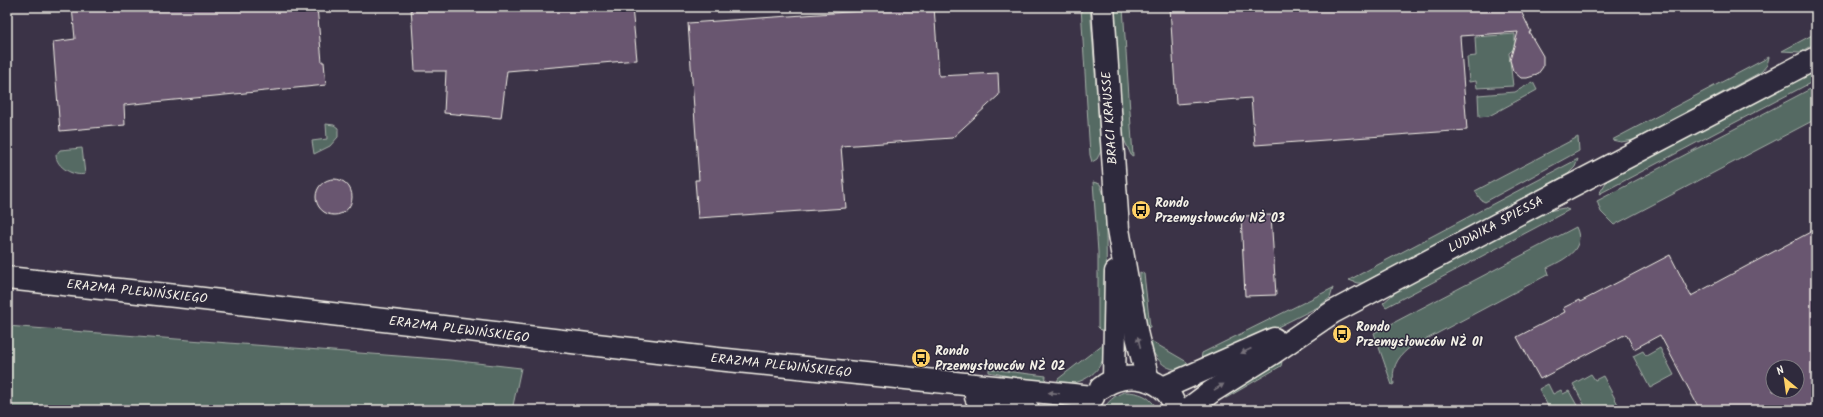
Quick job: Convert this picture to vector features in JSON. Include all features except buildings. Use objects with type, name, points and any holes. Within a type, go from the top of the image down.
[{"type":"street","name":"BRACI KRAUSSE","points":[[1103,7],[1118,229],[1114,380]]},
{"type":"street","name":"LUDWIKA SPIESSA","points":[[1187,410],[1211,392],[1273,353],[1333,312],[1816,58]]},
{"type":"street","name":"BRACI KRAUSSE","points":[[1118,229],[1137,336],[1156,384],[1170,397],[1176,410]]},
{"type":"street","name":"ERAZMA PLEWIŃSKIEGO","points":[[7,278],[912,380],[1090,403]]},
{"type":"street","points":[[1090,403],[1099,390],[1114,380],[1125,377],[1156,384],[1333,312]]},
{"type":"street","name":"ERAZMA PLEWIŃSKIEGO","points":[[912,380],[1028,410]]},
{"type":"green space","points":[[1081,7],[1090,7],[1101,151],[1097,159],[1092,162],[1090,155]]},
{"type":"green space","points":[[1114,7],[1123,7],[1133,156],[1131,155],[1122,135]]},
{"type":"green space","points":[[1816,33],[1816,43],[1800,52],[1782,51]]},
{"type":"green space","points":[[1515,34],[1515,48],[1509,53],[1513,86],[1477,88],[1476,81],[1469,82],[1467,57],[1476,56],[1475,37]]},
{"type":"green space","points":[[1769,57],[1767,65],[1761,72],[1634,140],[1621,142],[1612,140]]},
{"type":"green space","points":[[1816,69],[1816,80],[1599,194],[1608,179]]},
{"type":"green space","points":[[1533,82],[1537,90],[1489,116],[1479,117],[1478,95],[1515,92]]},
{"type":"green space","points":[[1816,86],[1816,119],[1614,225],[1601,212],[1597,201]]},
{"type":"green space","points":[[326,124],[334,125],[338,128],[338,137],[330,146],[314,154],[312,141],[327,139]]},
{"type":"green space","points":[[1578,137],[1579,151],[1485,202],[1481,200],[1475,191]]},
{"type":"green space","points":[[82,148],[85,174],[76,174],[62,167],[56,155],[60,150]]},
{"type":"green space","points":[[1578,159],[1575,167],[1568,174],[1363,283],[1357,283],[1349,280]]},
{"type":"green space","points":[[1093,182],[1100,184],[1104,195],[1107,330],[1101,330],[1098,327],[1098,252]]},
{"type":"green space","points":[[1564,208],[1569,210],[1386,307],[1383,303],[1399,289],[1548,211]]},
{"type":"green space","points":[[1576,227],[1579,235],[1576,248],[1566,258],[1547,268],[1549,274],[1408,349],[1396,364],[1393,373],[1394,384],[1392,385],[1374,333]]},
{"type":"green space","points":[[1140,272],[1144,274],[1150,327],[1143,329],[1140,307]]},
{"type":"green space","points":[[1333,288],[1330,298],[1318,307],[1203,364],[1201,360],[1202,353]]},
{"type":"green space","points":[[7,326],[450,360],[521,368],[512,410],[7,410]]},
{"type":"green space","points":[[1151,341],[1187,362],[1190,368],[1174,369],[1163,364],[1147,342]]},
{"type":"green space","points":[[1103,344],[1106,345],[1104,355],[1097,370],[1084,380],[1057,386],[1058,379]]},
{"type":"green space","points":[[1660,348],[1674,375],[1650,388],[1633,356],[1643,351],[1646,356]]},
{"type":"green space","points":[[1282,362],[1281,366],[1226,398],[1220,396],[1253,374]]},
{"type":"green space","points":[[989,369],[1046,376],[1045,384],[989,372]]},
{"type":"green space","points":[[1591,374],[1595,380],[1603,376],[1621,410],[1587,410],[1573,384]]},
{"type":"green space","points":[[1548,384],[1553,394],[1561,390],[1563,394],[1569,391],[1579,409],[1550,410],[1539,389]]},
{"type":"green space","points":[[1124,392],[1139,394],[1148,398],[1157,410],[1103,410],[1112,399]]},
{"type":"place","name":"Rondo Przemysłowców NŻ 03","points":[[1141,210]]},
{"type":"place","name":"Rondo Przemysłowców NŻ 01","points":[[1342,334]]},
{"type":"place","name":"Rondo Przemysłowców NŻ 02","points":[[921,358]]}]
